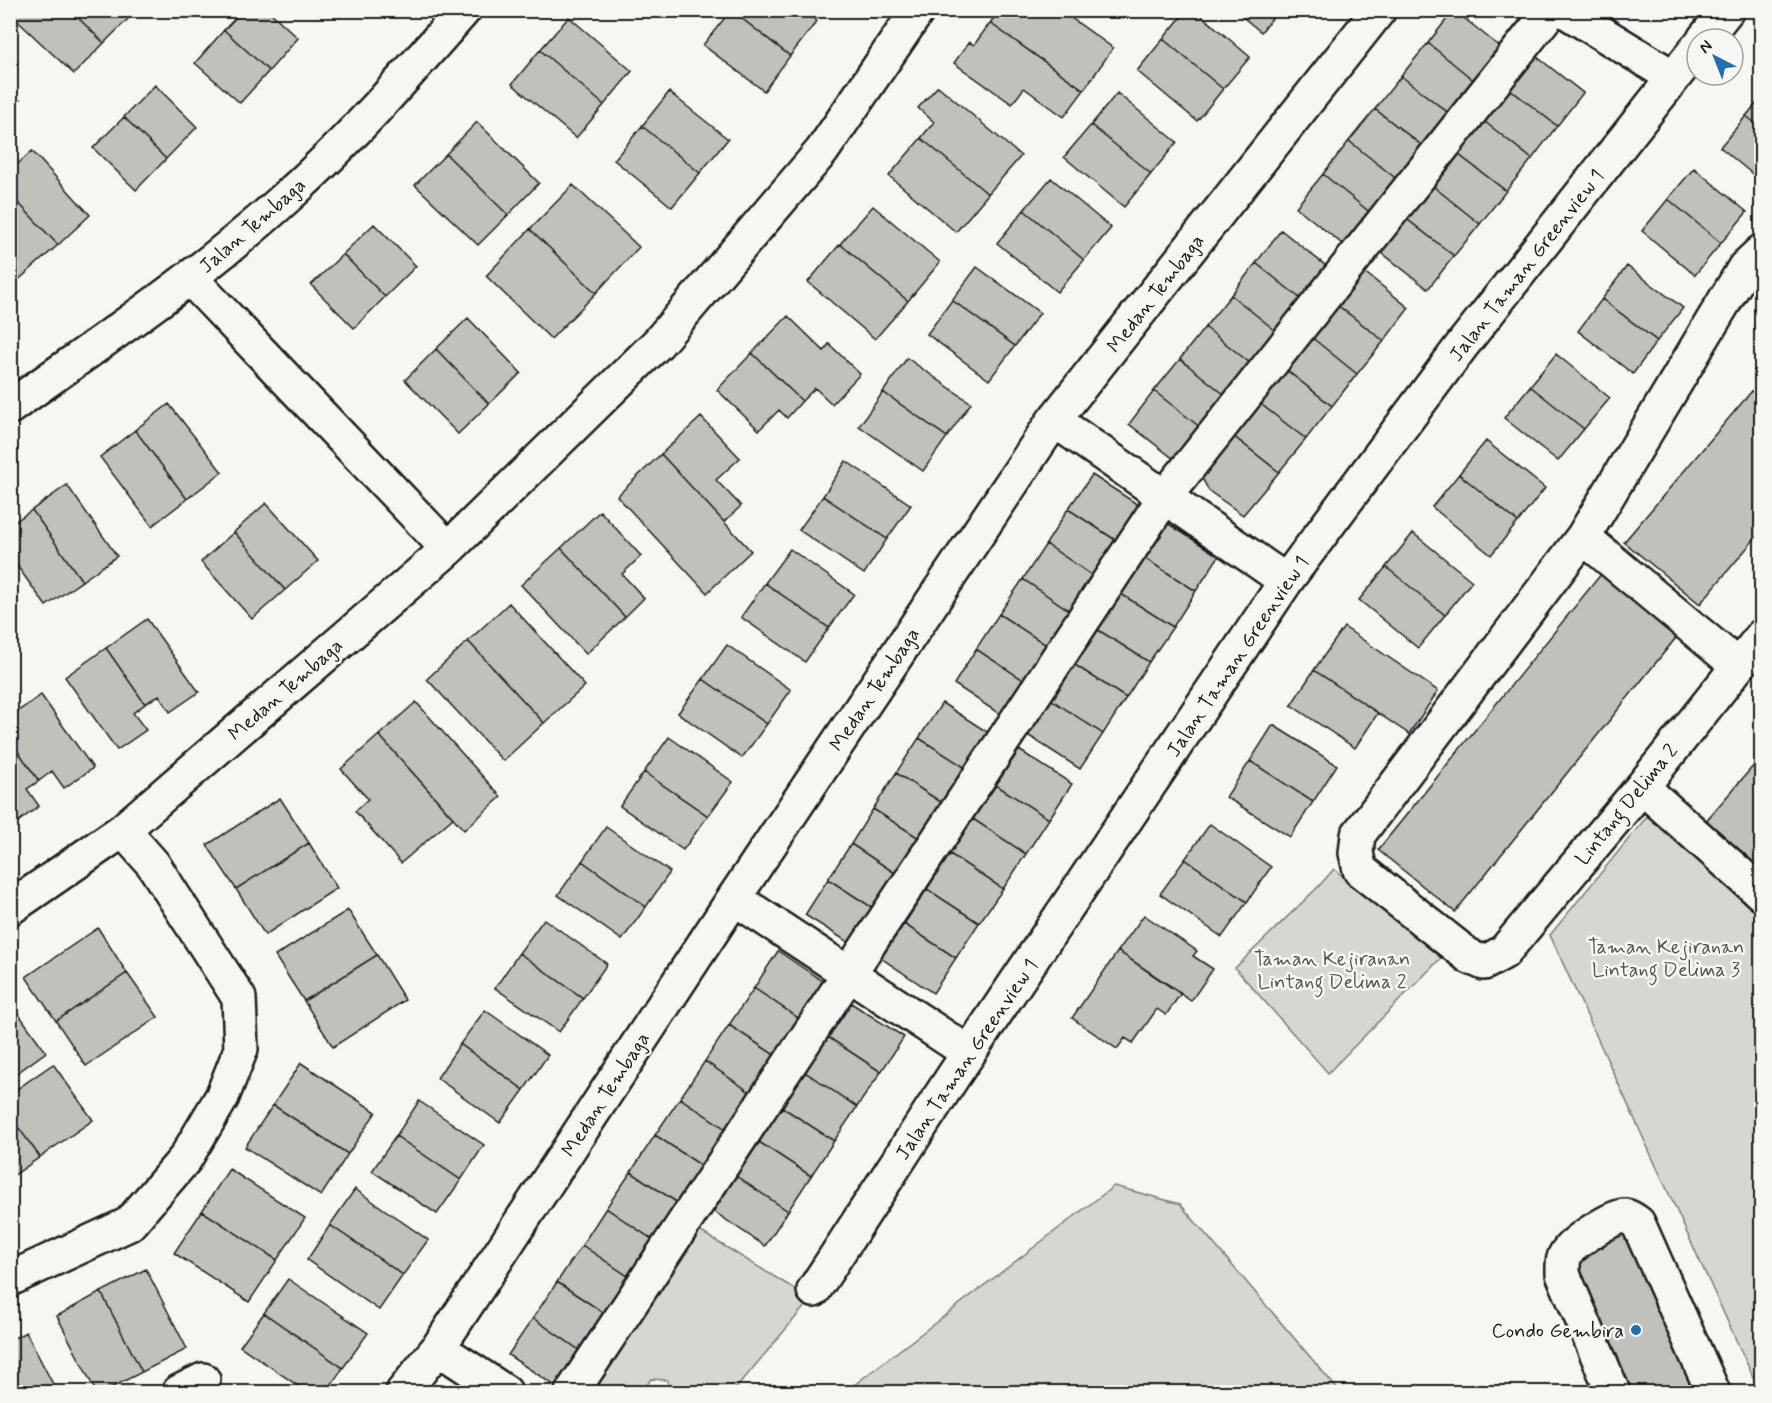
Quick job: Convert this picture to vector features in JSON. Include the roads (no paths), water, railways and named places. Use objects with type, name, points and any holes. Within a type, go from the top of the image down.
[{"type":"street","name":"Jalan Tembaga","points":[[10,407],[190,278],[289,196],[373,114],[464,10]]},
{"type":"street","name":"Medan Tembaga","points":[[10,908],[123,830],[448,549],[658,343],[822,151],[918,10]]},
{"type":"street","name":"Medan Tembaga","points":[[403,1392],[438,1348],[734,898],[1054,420],[1379,10]]},
{"type":"street","points":[[572,1392],[1164,498],[1551,10]]},
{"type":"street","points":[[1564,10],[1673,77]]},
{"type":"street","points":[[1714,27],[1727,10]]},
{"type":"street","name":"Jalan Taman Greenview 1","points":[[814,1290],[969,1053],[1286,581],[1463,344],[1685,62]]},
{"type":"street","points":[[1737,665],[1582,537],[1745,267],[1761,252]]},
{"type":"street","points":[[190,278],[448,549]]},
{"type":"street","points":[[1054,420],[1286,581]]},
{"type":"street","name":"Lintang Delima 2","points":[[1582,537],[1358,835],[1356,853],[1360,870],[1470,957],[1484,963],[1504,952],[1642,787],[1761,636]]},
{"type":"street","points":[[1642,787],[1761,894]]},
{"type":"street","points":[[10,1279],[129,1224],[185,1159],[222,1097],[241,1049],[239,998],[153,864],[123,830]]},
{"type":"street","points":[[734,898],[969,1053]]},
{"type":"street","points":[[1613,1392],[1563,1274],[1562,1262],[1568,1250],[1605,1223],[1622,1215],[1638,1223],[1713,1392]]},
{"type":"street","points":[[438,1348],[505,1392]]},
{"type":"place","name":"Condo Gembira","points":[[1636,1330]]},
{"type":"park label","name":"Taman Kejiranan Lintang Delima 3","points":[[1666,958]]},
{"type":"park label","name":"Taman Kejiranan Lintang Delima 2","points":[[1332,970]]}]
